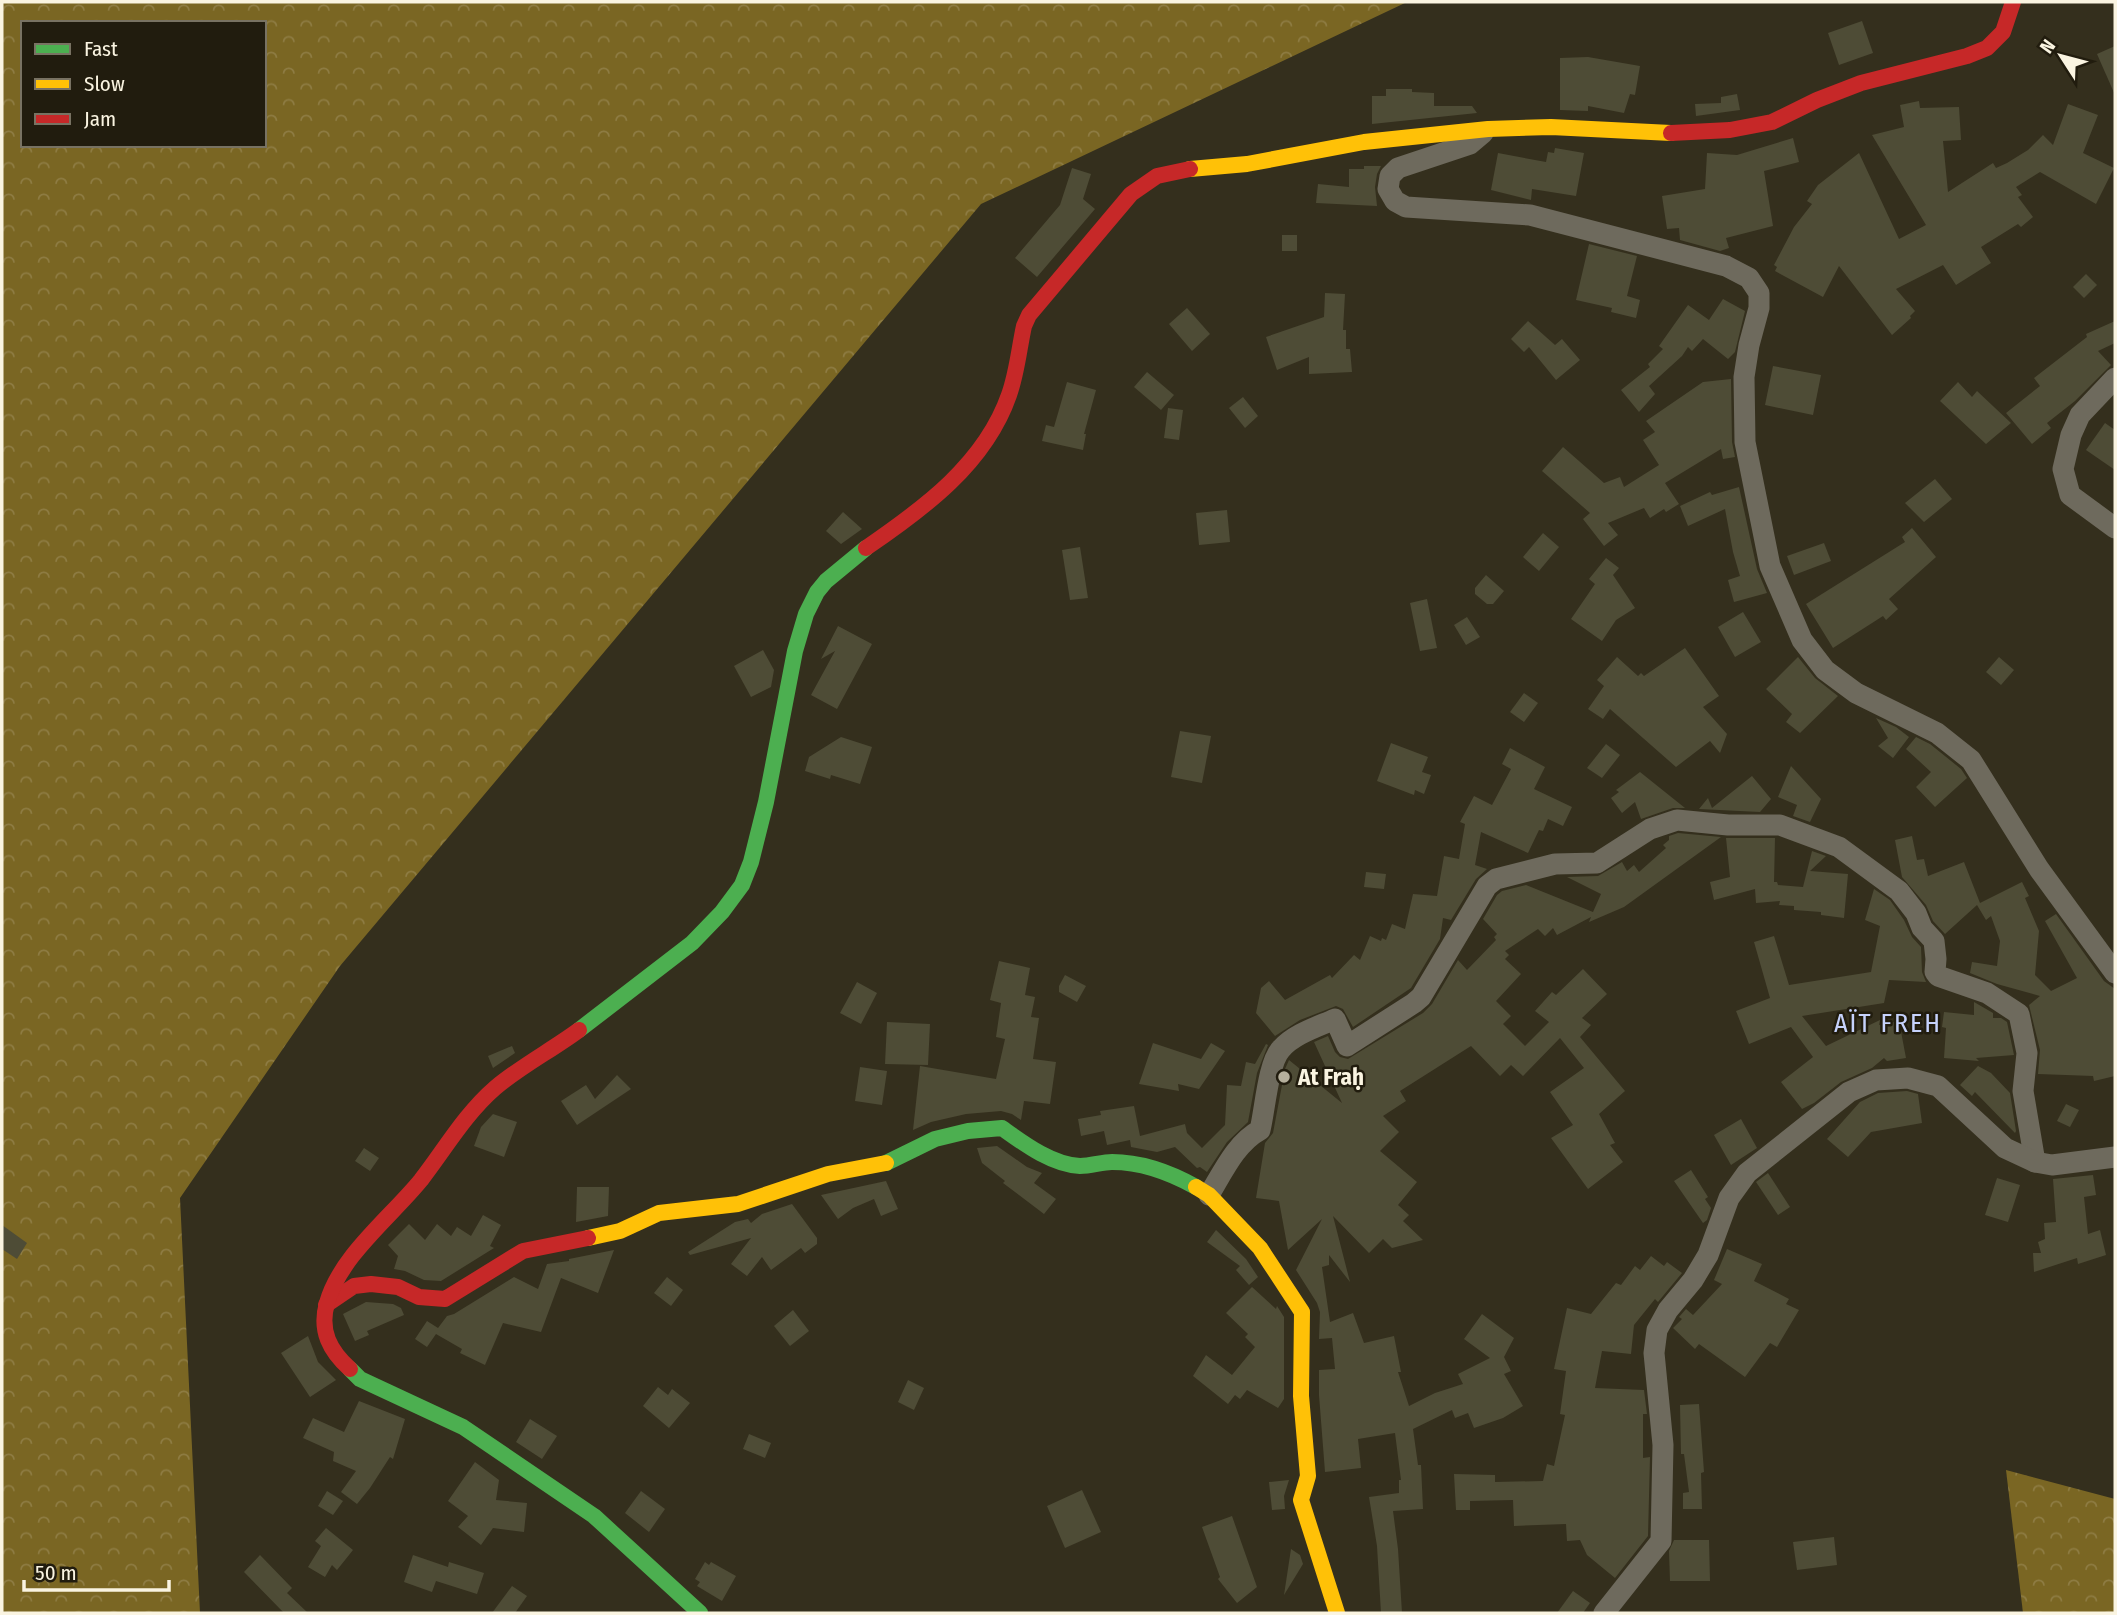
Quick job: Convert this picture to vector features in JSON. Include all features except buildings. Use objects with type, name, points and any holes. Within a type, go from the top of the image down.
[{"type":"main road","points":[[700,1613],[594,1516],[463,1427],[360,1379],[347,1370],[328,1345],[323,1324],[326,1305],[333,1285],[358,1249],[418,1184],[477,1104],[498,1085],[578,1031],[685,948],[719,916],[742,884],[769,798],[803,621],[818,592],[844,564],[914,515],[965,466],[988,438],[1007,399],[1029,315],[1132,194],[1157,176],[1181,170],[1247,164],[1364,142],[1488,129],[1551,127],[1687,134],[1772,122],[1861,83],[1967,56],[1987,48],[2004,32],[2013,2]]},
{"type":"main road","points":[[326,1305],[354,1286],[371,1284],[398,1287],[419,1297],[445,1299],[523,1251],[620,1231],[659,1213],[738,1204],[828,1174],[884,1164],[935,1139],[968,1131],[1002,1128],[1037,1153],[1078,1166],[1113,1162],[1174,1175],[1209,1195],[1260,1248],[1301,1312],[1301,1396],[1308,1476],[1301,1500],[1337,1613]]},
{"type":"street","points":[[1488,129],[1470,144],[1398,167],[1390,176],[1388,189],[1395,201],[1406,207],[1541,218],[1726,266],[1749,278],[1759,293],[1759,308],[1744,377],[1745,442],[1770,566],[1802,640],[1825,670],[1856,693],[1937,733],[1971,760],[2039,869],[2115,974]]},
{"type":"street","points":[[2115,379],[2080,415],[2071,435],[2063,469],[2070,495],[2115,528]]},
{"type":"street","points":[[1209,1195],[1241,1144],[1248,1136],[1260,1130],[1271,1069],[1279,1050],[1298,1036],[1335,1019],[1347,1046],[1414,1003],[1421,997],[1487,886],[1496,879],[1555,864],[1597,863],[1650,829],[1677,820],[1728,825],[1780,825],[1839,847],[1899,891],[1916,914],[1922,928],[1934,941],[1935,972],[1938,976],[1987,993],[2019,1014],[2027,1053],[2023,1091],[2035,1162]]},
{"type":"street","points":[[1604,1613],[1661,1541],[1663,1445],[1654,1353],[1657,1330],[1668,1310],[1693,1280],[1708,1255],[1729,1198],[1747,1173],[1849,1092],[1876,1080],[1908,1078],[1938,1086],[2005,1148],[2035,1162],[2052,1165],[2114,1158]]},
{"type":"green space","points":[[2,2],[1407,2],[981,204],[340,966],[180,1198],[200,1613],[2,1613]]},
{"type":"green space","points":[[2006,1470],[2115,1499],[2115,1613],[2023,1613]]},
{"type":"traffic: fast","points":[[579,1030],[692,943],[722,912],[742,885],[751,862],[766,802],[795,651],[806,614],[826,581],[866,548]]},
{"type":"traffic: fast","points":[[886,1163],[935,1139],[968,1131],[1002,1128],[1038,1152],[1059,1162],[1080,1166],[1112,1162],[1145,1166],[1196,1187]]},
{"type":"traffic: fast","points":[[350,1369],[360,1379],[463,1427],[594,1516],[700,1613]]},
{"type":"traffic: slow","points":[[1190,169],[1247,164],[1364,142],[1488,129],[1551,127],[1671,133]]},
{"type":"traffic: slow","points":[[588,1238],[620,1231],[659,1213],[738,1204],[828,1174],[886,1163]]},
{"type":"traffic: slow","points":[[1196,1187],[1209,1195],[1260,1248],[1302,1312],[1301,1396],[1308,1476],[1301,1500],[1337,1613]]},
{"type":"traffic: jam","points":[[1671,133],[1730,130],[1772,122],[1861,83],[1967,56],[1987,48],[2003,32],[2013,2]]},
{"type":"traffic: jam","points":[[866,548],[930,501],[950,483],[985,443],[1009,395],[1024,326],[1029,315],[1131,194],[1157,176],[1190,169]]},
{"type":"traffic: jam","points":[[350,1369],[332,1348],[324,1323],[327,1303],[343,1269],[421,1180],[484,1098],[515,1072],[579,1030]]},
{"type":"traffic: jam","points":[[326,1305],[354,1286],[371,1284],[398,1287],[419,1297],[445,1299],[523,1251],[588,1238]]},
{"type":"place","name":"At Fraḥ","points":[[1284,1077]]},
{"type":"district","name":"AÏT FREH","points":[[1888,1023]]}]
